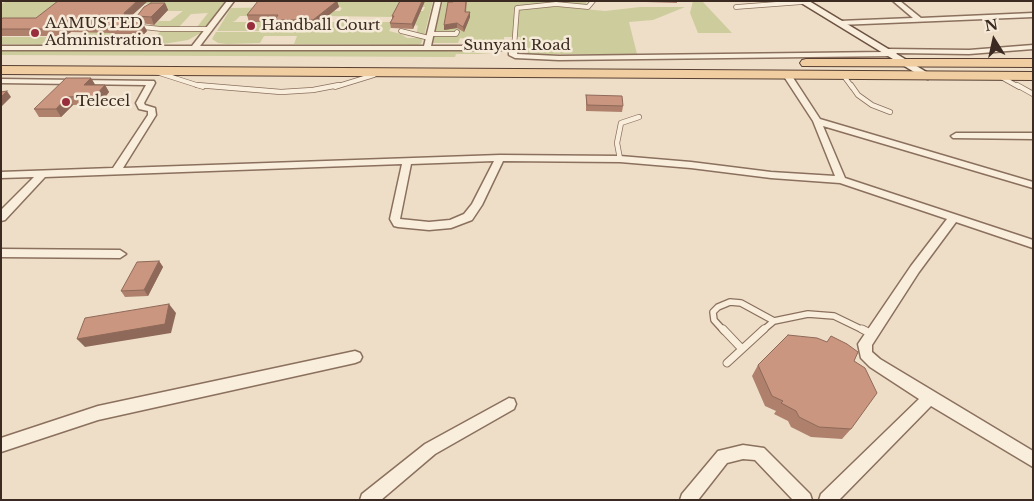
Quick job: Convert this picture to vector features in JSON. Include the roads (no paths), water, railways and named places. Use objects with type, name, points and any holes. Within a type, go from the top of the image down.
[{"type":"main road","name":"Sunyani Road","points":[[1,60],[1033,63]]},
{"type":"main road","points":[[139,60],[152,70]]},
{"type":"main road","points":[[1,71],[152,70],[1033,76]]},
{"type":"street","points":[[195,48],[232,1]]},
{"type":"street","points":[[427,47],[438,1]]},
{"type":"street","points":[[802,1],[891,52],[928,76]]},
{"type":"street","points":[[896,1],[919,19]]},
{"type":"street","points":[[839,23],[1033,15]]},
{"type":"street","points":[[1,48],[514,48],[512,53],[515,56],[559,58],[968,52],[1033,47]]},
{"type":"street","points":[[787,75],[817,121],[841,180]]},
{"type":"street","points":[[1,81],[151,83],[140,103],[142,107],[152,110],[152,115],[117,170]]},
{"type":"street","points":[[817,121],[1033,185]]},
{"type":"street","points":[[956,136],[1033,136]]},
{"type":"street","points":[[407,161],[395,219],[398,223],[429,226],[451,224],[468,217],[478,205],[500,158]]},
{"type":"street","points":[[1,175],[500,158],[620,159],[691,165],[771,175],[841,180],[953,219],[1033,244]]},
{"type":"street","points":[[1,217],[43,173]]},
{"type":"street","points":[[953,219],[915,269],[865,344],[866,354],[875,363],[930,398],[1033,460]]},
{"type":"street","points":[[1,253],[120,254]]},
{"type":"street","points":[[1,445],[98,413],[355,358]]},
{"type":"street","points":[[827,500],[930,398]]},
{"type":"street","points":[[368,500],[430,449],[509,404]]},
{"type":"street","points":[[688,500],[723,456],[743,452],[759,453],[804,500]]},
{"type":"lane","points":[[514,48],[517,8],[556,4],[588,7],[593,1]]},
{"type":"lane","points":[[736,7],[802,1]]},
{"type":"lane","points":[[144,14],[133,26],[161,29],[210,29]]},
{"type":"lane","points":[[401,31],[430,36],[456,34],[457,32]]},
{"type":"lane","points":[[152,70],[173,79],[206,87],[281,92],[333,87],[381,73]]},
{"type":"lane","points":[[843,75],[858,95],[872,105],[890,112]]},
{"type":"lane","points":[[999,76],[1033,94]]},
{"type":"lane","points":[[1025,89],[1033,89]]},
{"type":"lane","points":[[620,159],[617,143],[621,124],[639,117]]},
{"type":"lane","points":[[742,349],[714,320],[713,312],[718,307],[730,302],[741,303],[774,322]]},
{"type":"lane","points":[[727,363],[774,322],[808,314],[834,316],[872,334]]},
{"type":"place","name":"Handball Court","points":[[251,26]]},
{"type":"place","name":"AAMUSTED Administration","points":[[35,33]]},
{"type":"place","name":"Telecel","points":[[66,102]]}]
